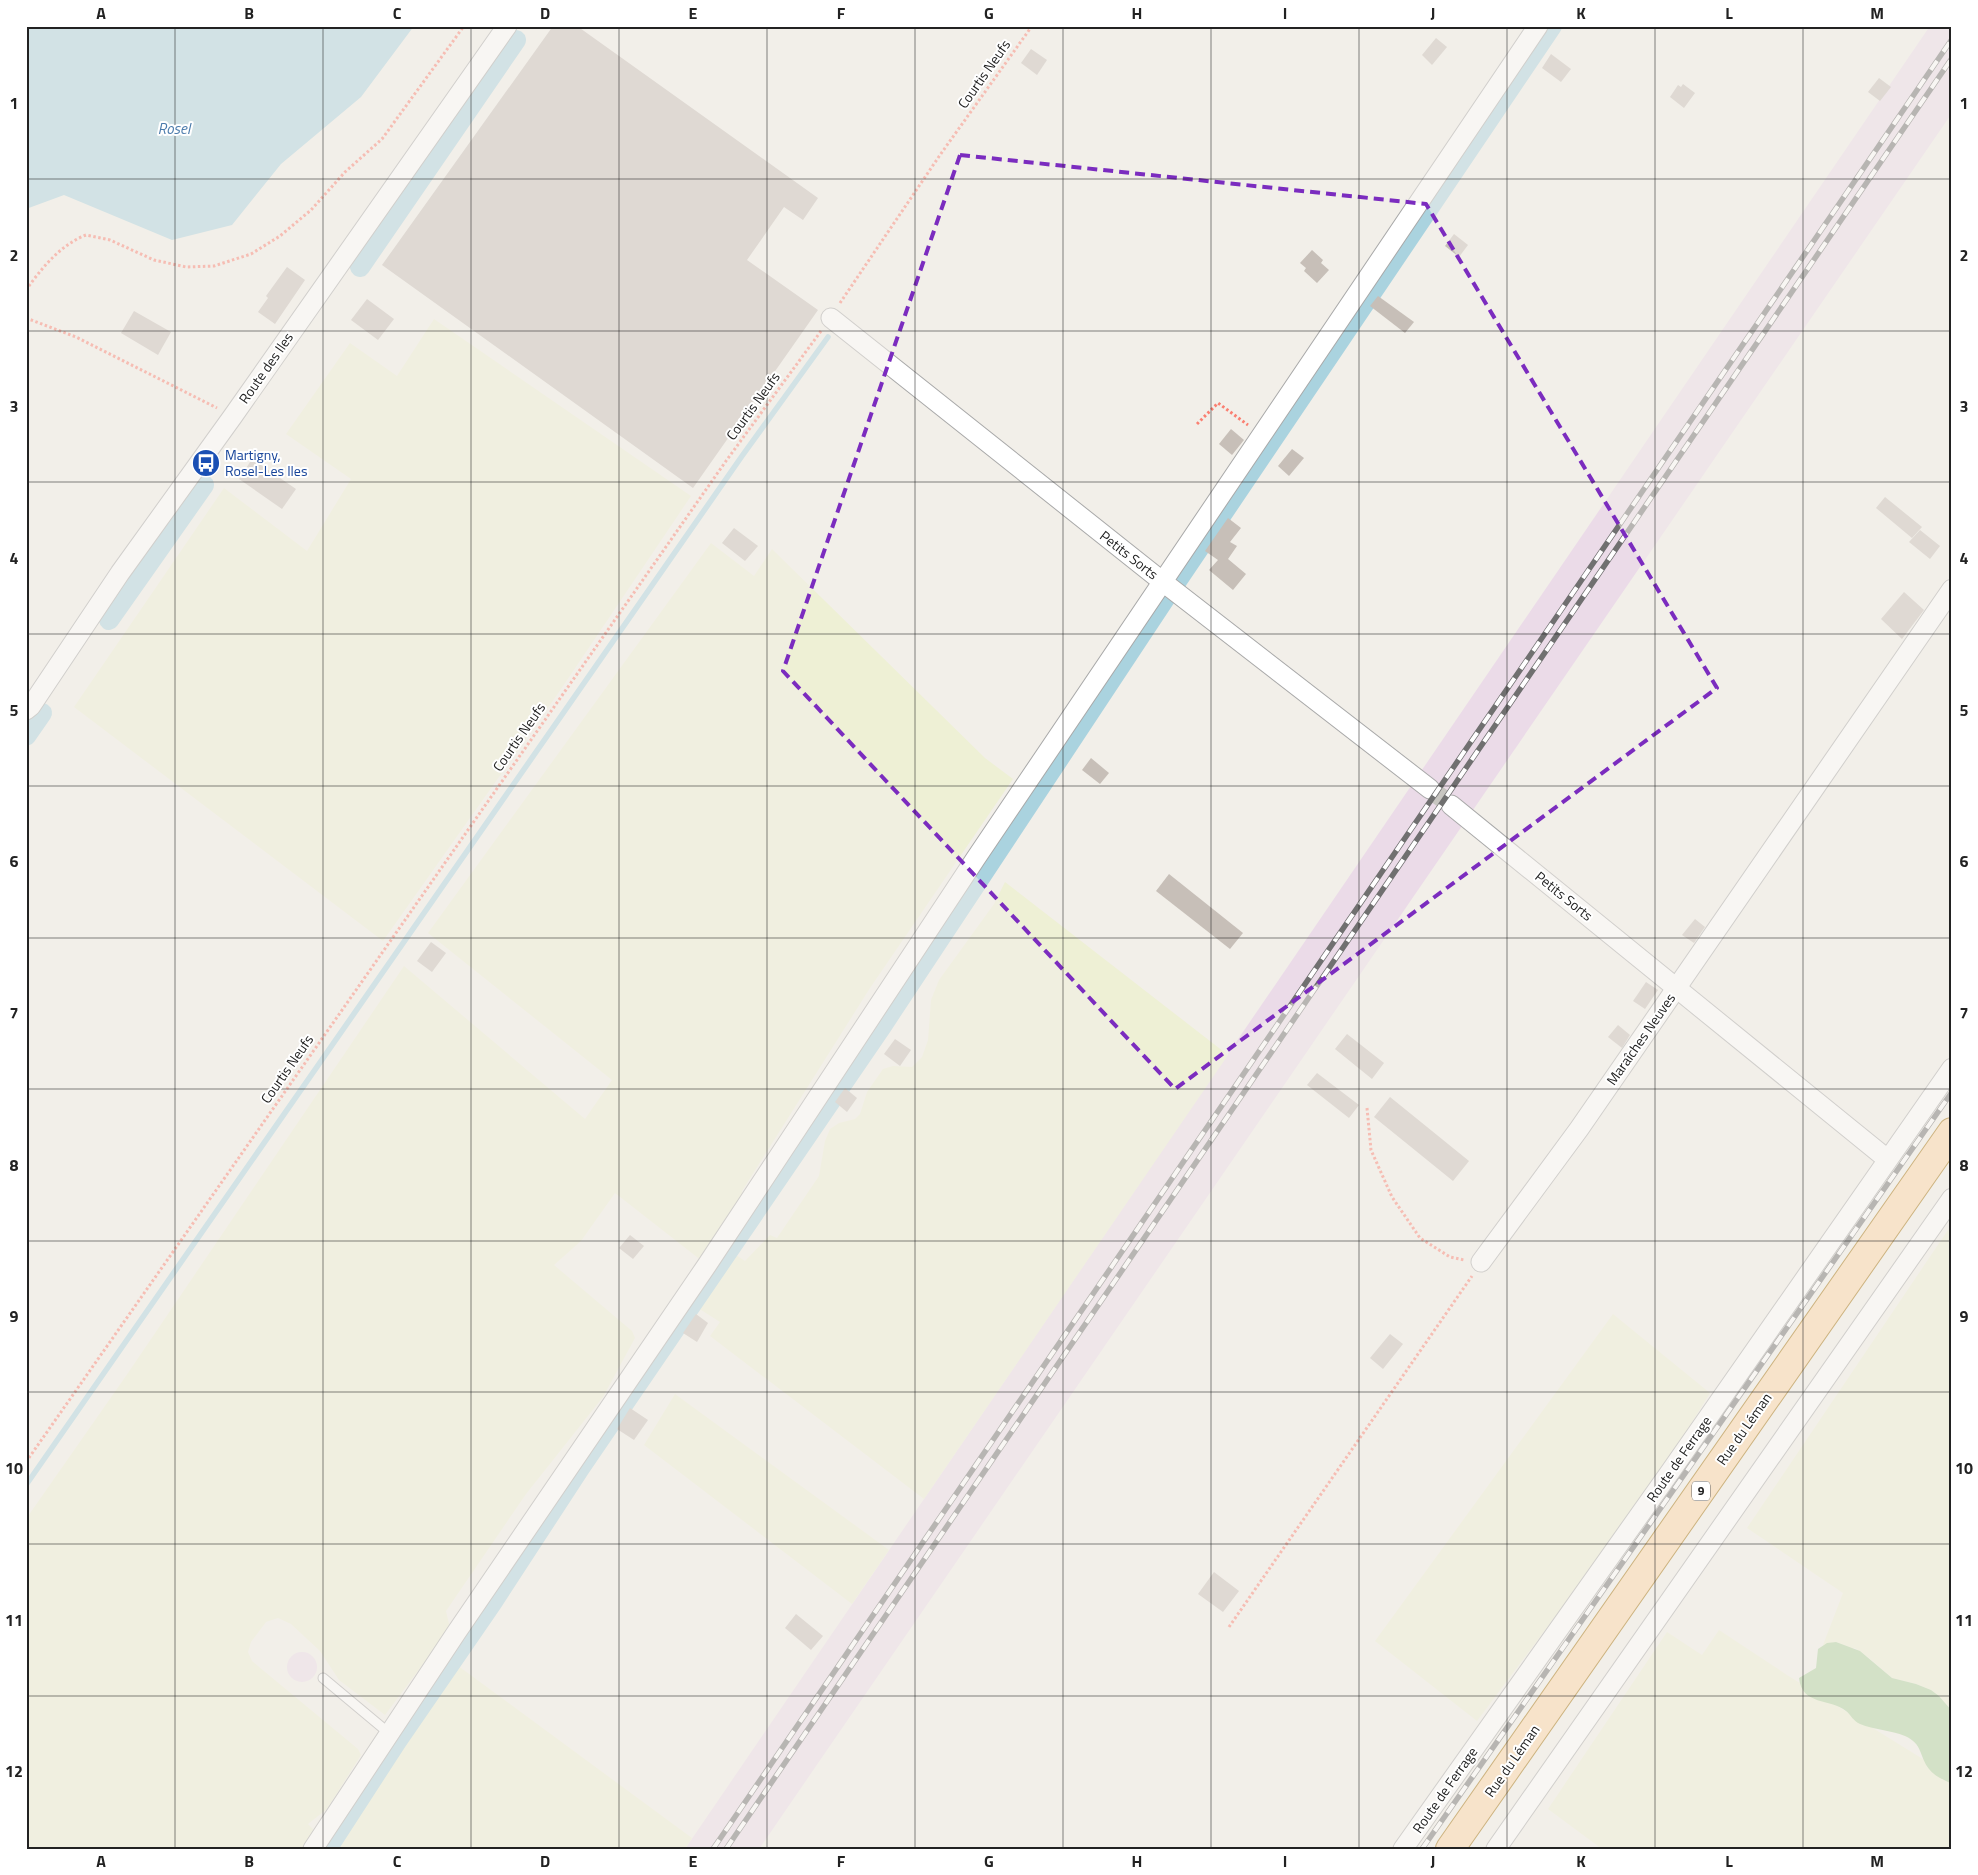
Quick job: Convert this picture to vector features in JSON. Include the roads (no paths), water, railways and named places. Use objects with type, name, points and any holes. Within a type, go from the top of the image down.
[{"type":"main road","name":"Rue du Léman","points":[[1450,1849],[1952,1132]]},
{"type":"street","name":"Route des Iles","points":[[26,710],[31,706],[78,639],[120,573],[233,416],[507,26]]},
{"type":"street","points":[[313,1849],[456,1633],[706,1265],[1538,26]]},
{"type":"street","name":"Petits Sorts","points":[[831,318],[1163,582],[1430,789]]},
{"type":"street","points":[[1676,988],[1952,589]]},
{"type":"street","name":"Petits Sorts","points":[[1451,805],[1676,988]]},
{"type":"street","name":"Maraîches Neuves","points":[[1481,1262],[1579,1129],[1676,988],[1887,1159]]},
{"type":"street","name":"Route de Ferrage","points":[[1403,1849],[1675,1465],[1952,1068]]},
{"type":"street","points":[[1496,1849],[1952,1198]]},
{"type":"lane","points":[[323,1678],[390,1734]]},
{"type":"water","name":"Rosel","points":[[26,26],[414,26],[361,97],[281,164],[232,225],[172,240],[64,195],[26,209]]},
{"type":"waterway","points":[[1175,584],[1552,26]]},
{"type":"waterway","points":[[360,267],[516,40]]},
{"type":"waterway","points":[[26,1485],[742,456],[828,337]]},
{"type":"waterway","points":[[109,620],[204,485]]},
{"type":"waterway","points":[[327,1849],[580,1468],[882,1026],[1168,594]]},
{"type":"waterway","points":[[26,736],[42,713]]},
{"type":"tunnel","points":[[1430,789],[1451,805]]},
{"type":"railway","points":[[713,1849],[1952,39]]},
{"type":"railway","points":[[726,1849],[1952,58]]},
{"type":"railway","points":[[1422,1849],[1952,1092]]},
{"type":"place","name":"Martigny, Rosel-Les Iles","points":[[206,463]]}]
